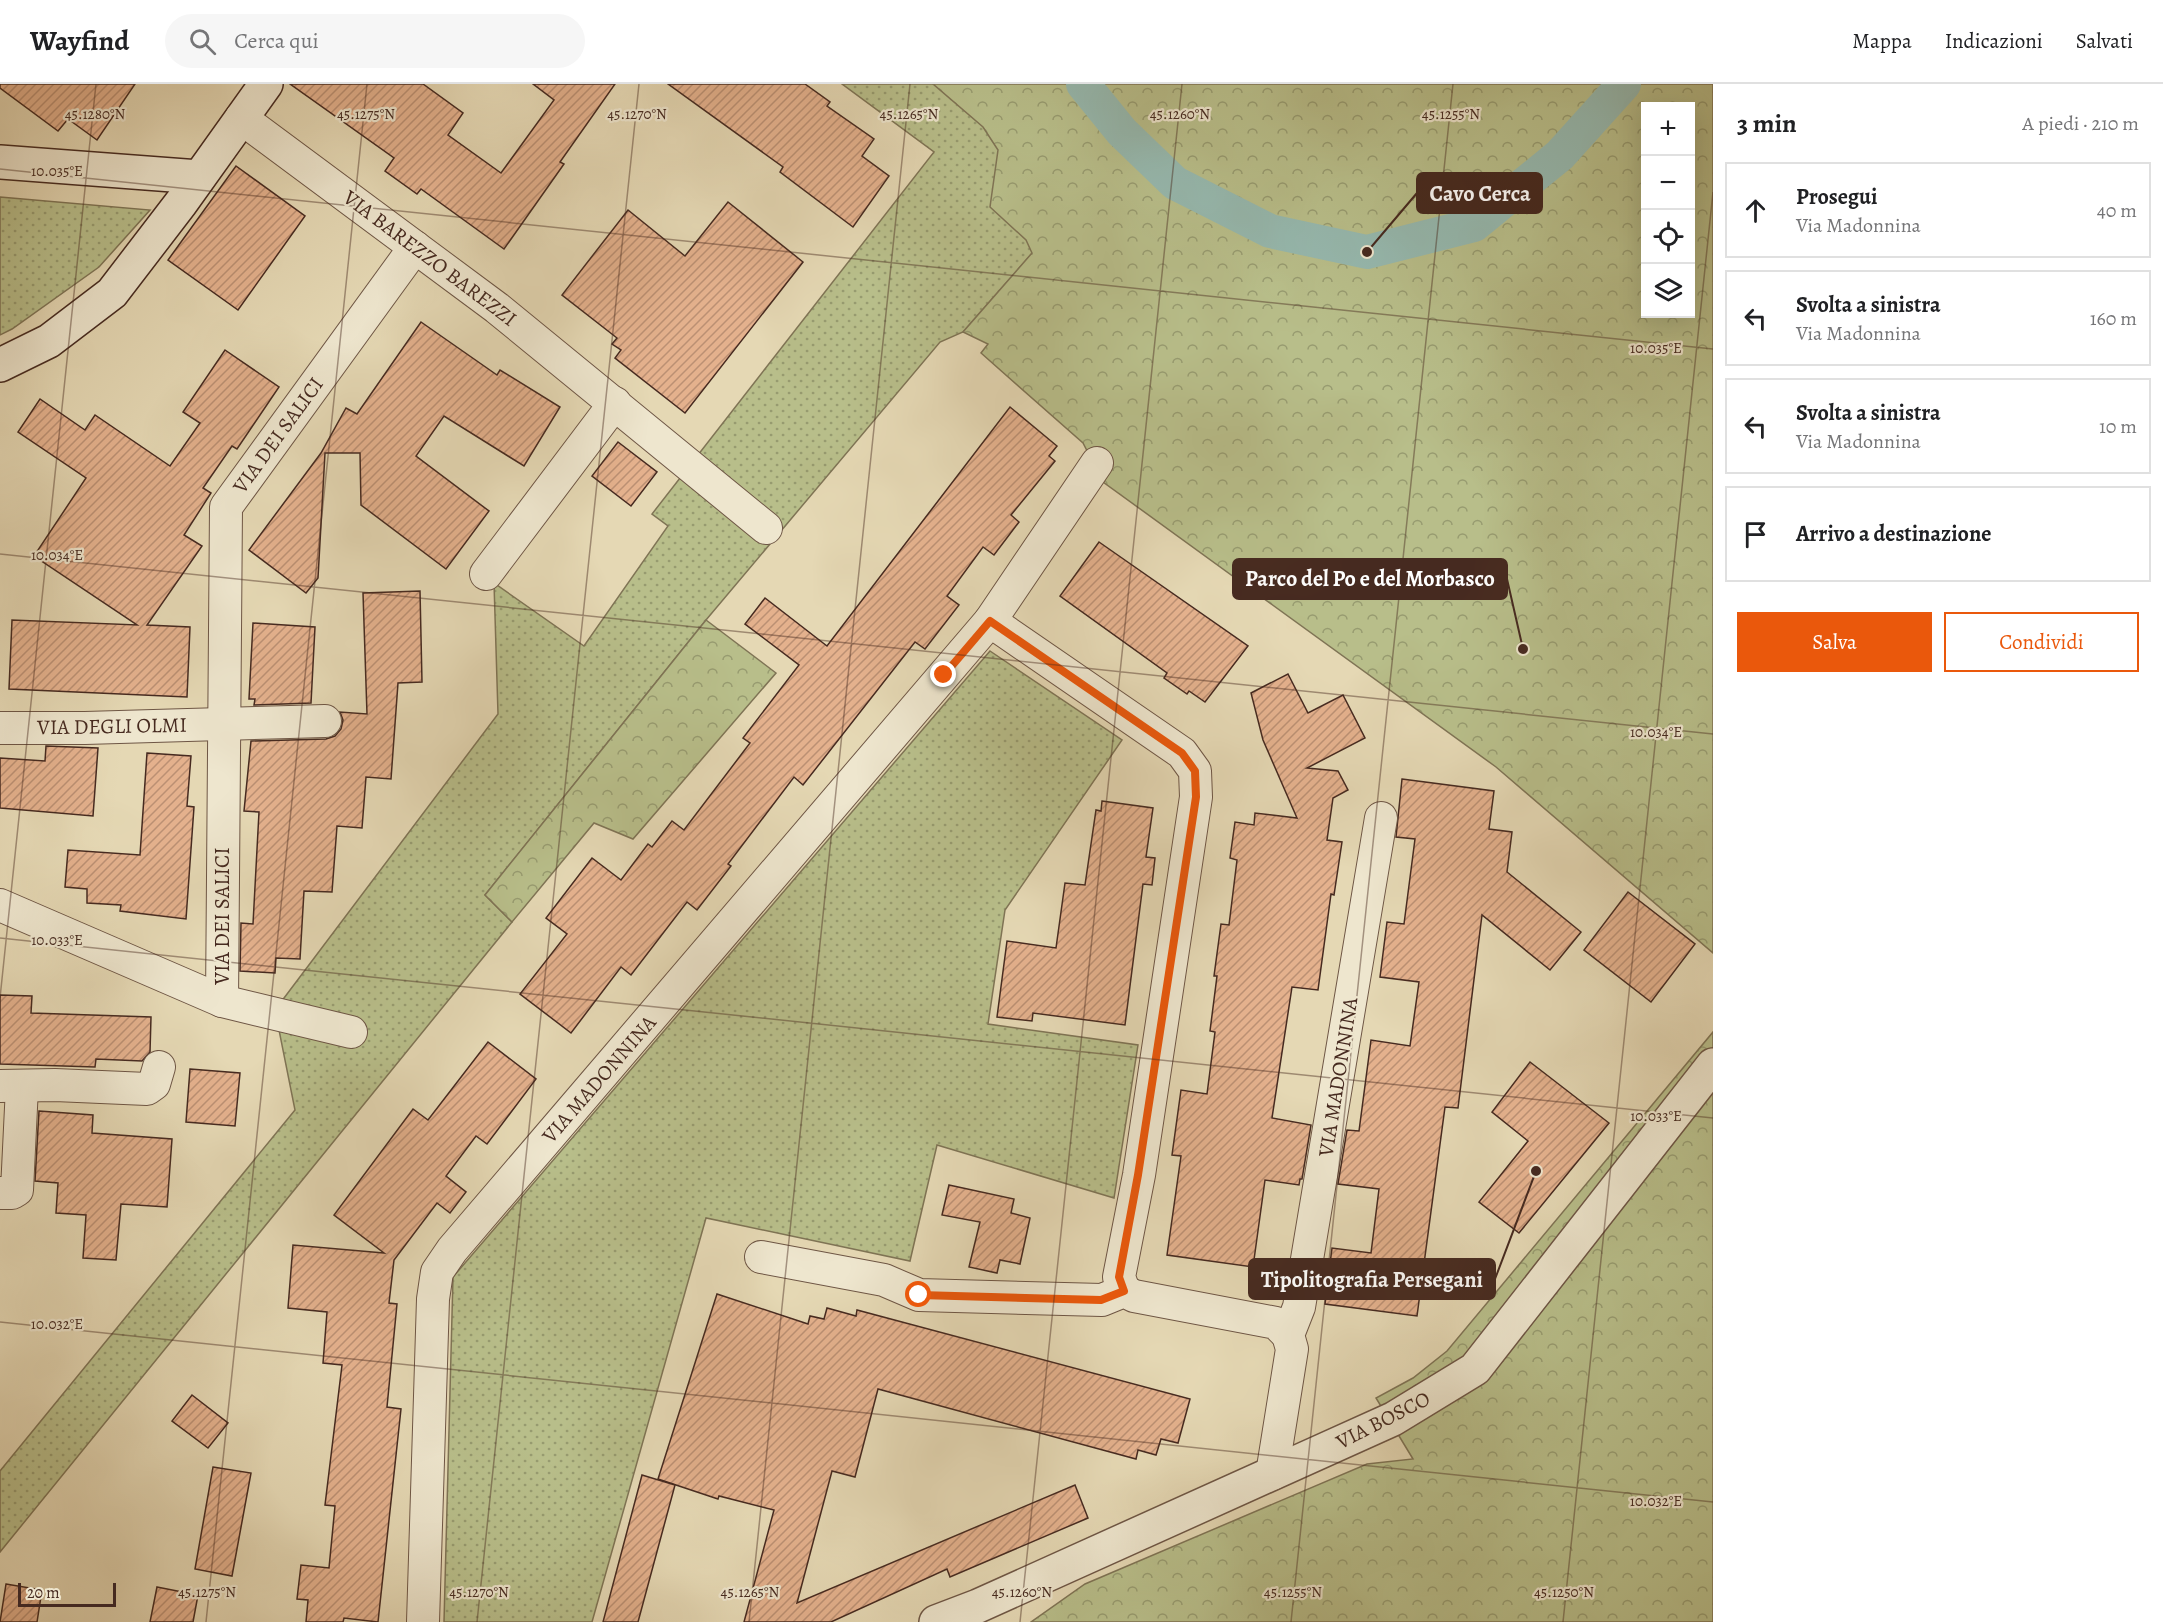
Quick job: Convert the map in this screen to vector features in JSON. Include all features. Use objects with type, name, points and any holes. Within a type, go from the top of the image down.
[{"type":"street","points":[[0,365],[48,341],[112,293],[266,84]]},
{"type":"street","name":"VIA BAREZZO BAREZZI","points":[[241,118],[497,308],[766,528]]},
{"type":"street","points":[[0,162],[199,177]]},
{"type":"street","name":"VIA DEI SALICI","points":[[222,1001],[226,507],[416,247]]},
{"type":"street","points":[[486,574],[615,403]]},
{"type":"street","name":"VIA MADONNINA","points":[[423,1622],[433,1299],[437,1272],[452,1250],[990,621],[1097,463]]},
{"type":"street","points":[[990,621],[1182,753],[1195,771],[1196,797],[1138,1175],[1119,1277],[1124,1291],[1134,1296],[1276,1323],[1288,1335]]},
{"type":"street","points":[[224,723],[325,721]]},
{"type":"street","name":"VIA DEGLI OLMI","points":[[0,728],[85,728],[224,723]]},
{"type":"street","name":"VIA MADONNINA","points":[[1272,1474],[1292,1349],[1288,1335],[1299,1307],[1381,818]]},
{"type":"street","points":[[0,905],[222,1001],[351,1032]]},
{"type":"street","name":"VIA BOSCO","points":[[936,1622],[973,1614],[1393,1419],[1475,1369],[1713,1065]]},
{"type":"street","points":[[0,1193],[12,1193],[17,1190],[11,1087],[56,1085],[147,1089],[154,1084],[159,1067]]},
{"type":"street","points":[[761,1257],[884,1280],[919,1295],[1101,1300],[1124,1291]]},
{"type":"green space","points":[[842,84],[1713,84],[1694,102],[1641,102],[1641,107],[1071,209],[963,332],[940,342],[706,620],[485,895],[512,922],[0,1552],[0,1471],[295,1110],[275,1010],[498,714],[494,583],[584,646],[668,526],[652,514],[934,152]]},
{"type":"green space","points":[[933,84],[1713,84],[1713,953],[1496,767],[1103,482],[1083,443],[981,353],[988,344],[963,332],[1032,253],[1026,240],[990,207],[998,150],[983,127]]},
{"type":"green space","points":[[0,197],[150,210],[99,267],[12,329],[0,335]]},
{"type":"green space","points":[[706,620],[776,673],[633,839],[594,823],[512,922],[485,895]]},
{"type":"green space","points":[[990,651],[1122,740],[1005,910],[988,1024],[1138,1045],[1114,1198],[937,1145],[910,1261],[706,1218],[592,1622],[444,1622],[453,1277]]},
{"type":"green space","points":[[1713,1032],[1713,1622],[1031,1622],[1085,1584],[1367,1464],[1413,1459],[1376,1398],[1413,1378],[1447,1351]]},
{"type":"building","points":[[0,84],[135,84],[97,140],[68,119],[58,131],[0,88]]},
{"type":"building","points":[[290,84],[423,84],[463,113],[448,135],[501,173],[554,100],[533,84],[615,84],[560,162],[564,164],[504,249],[421,189],[417,194],[385,171],[394,158]]},
{"type":"building","points":[[668,84],[805,84],[830,102],[827,106],[874,139],[862,156],[889,176],[853,227],[780,172],[783,167]]},
{"type":"building","points":[[236,166],[305,216],[238,310],[168,260]]},
{"type":"building","points":[[728,202],[803,262],[685,413],[615,358],[621,350],[612,344],[617,338],[562,295],[628,210],[685,256]]},
{"type":"building","points":[[421,322],[497,375],[500,370],[560,407],[524,466],[444,416],[416,456],[489,511],[446,569],[361,505],[360,453],[325,453],[318,578],[306,593],[249,550],[321,453],[346,408],[357,414]]},
{"type":"building","points":[[225,350],[279,387],[237,449],[232,446],[203,488],[211,493],[184,535],[202,546],[147,625],[190,627],[187,697],[9,689],[12,620],[137,625],[34,556],[86,478],[18,432],[40,399],[85,430],[95,415],[170,466],[200,423],[183,412]]},
{"type":"building","points":[[1010,407],[1057,446],[1049,456],[1055,461],[1011,515],[1019,522],[994,555],[983,547],[947,596],[959,605],[925,649],[915,642],[803,785],[794,777],[728,864],[731,866],[697,910],[687,902],[631,975],[621,967],[571,1033],[520,994],[567,934],[546,918],[592,858],[621,880],[648,844],[652,847],[672,821],[684,830],[750,743],[743,738],[799,665],[745,624],[765,598],[827,646]]},
{"type":"building","points":[[618,442],[657,472],[631,506],[592,476]]},
{"type":"building","points":[[1099,542],[1248,646],[1205,702],[1189,691],[1187,694],[1164,678],[1167,673],[1060,596]]},
{"type":"building","points":[[420,591],[422,682],[398,683],[391,779],[366,777],[362,828],[337,826],[332,892],[304,891],[300,959],[276,958],[275,973],[240,971],[241,923],[253,924],[259,812],[244,811],[251,741],[326,739],[335,736],[341,729],[343,720],[340,712],[367,714],[363,593]]},
{"type":"building","points":[[253,623],[315,627],[311,703],[254,705],[255,699],[249,699]]},
{"type":"building","points":[[1288,674],[1308,713],[1343,695],[1365,738],[1307,768],[1338,771],[1348,790],[1333,798],[1327,840],[1342,842],[1334,895],[1331,894],[1318,990],[1292,987],[1272,1118],[1311,1125],[1302,1179],[1299,1185],[1265,1180],[1253,1267],[1167,1255],[1181,1156],[1172,1155],[1181,1090],[1207,1094],[1215,1032],[1210,1031],[1217,976],[1214,976],[1221,924],[1229,925],[1237,860],[1230,858],[1235,822],[1254,825],[1255,813],[1297,818],[1263,740],[1251,693]]},
{"type":"building","points":[[46,746],[98,748],[93,816],[0,808],[0,758],[45,761]]},
{"type":"building","points":[[147,753],[191,756],[187,806],[194,807],[186,919],[120,911],[121,905],[87,903],[87,889],[65,887],[68,850],[140,855]]},
{"type":"building","points":[[1402,779],[1494,791],[1489,829],[1512,832],[1507,872],[1581,932],[1550,970],[1482,915],[1458,1108],[1445,1107],[1417,1316],[1325,1304],[1332,1248],[1371,1253],[1379,1189],[1338,1184],[1347,1130],[1359,1131],[1371,1040],[1410,1046],[1419,982],[1380,977],[1387,922],[1404,924],[1415,839],[1396,837]]},
{"type":"building","points":[[1102,801],[1153,808],[1146,857],[1155,858],[1152,885],[1143,884],[1125,1025],[1033,1013],[1032,1021],[997,1017],[1007,941],[1056,948],[1065,883],[1085,885],[1096,810],[1101,811]]},
{"type":"building","points":[[1628,892],[1695,944],[1651,1002],[1584,950]]},
{"type":"building","points":[[0,995],[32,996],[31,1013],[151,1017],[150,1052],[142,1061],[96,1059],[95,1067],[0,1064]]},
{"type":"building","points":[[488,1042],[536,1079],[487,1144],[476,1136],[446,1176],[466,1192],[450,1213],[437,1203],[394,1260],[389,1303],[397,1304],[387,1407],[401,1409],[378,1622],[344,1618],[343,1622],[306,1622],[308,1600],[297,1599],[301,1565],[329,1568],[335,1506],[325,1505],[342,1365],[323,1363],[327,1312],[288,1308],[293,1245],[384,1253],[334,1215],[413,1109],[428,1120]]},
{"type":"building","points":[[1530,1062],[1609,1123],[1519,1233],[1479,1202],[1528,1141],[1492,1112]]},
{"type":"building","points":[[190,1069],[240,1073],[235,1126],[186,1122]]},
{"type":"building","points":[[39,1111],[93,1115],[92,1133],[172,1139],[167,1207],[121,1204],[116,1260],[83,1258],[86,1215],[56,1213],[58,1183],[35,1181]]},
{"type":"building","points":[[949,1185],[1014,1199],[1011,1213],[1030,1218],[1020,1264],[1000,1260],[997,1273],[969,1267],[980,1222],[942,1215]]},
{"type":"building","points":[[717,1294],[808,1324],[810,1316],[824,1319],[827,1308],[856,1316],[857,1310],[1190,1399],[1178,1443],[1161,1439],[1156,1455],[1138,1450],[1136,1459],[878,1389],[855,1477],[832,1471],[797,1603],[1075,1485],[1088,1518],[950,1577],[947,1569],[831,1622],[744,1622],[774,1510],[719,1496],[718,1499],[658,1479]]},
{"type":"building","points":[[192,1395],[228,1423],[208,1448],[172,1421]]},
{"type":"building","points":[[213,1467],[251,1473],[232,1576],[195,1569]]},
{"type":"building","points":[[642,1475],[675,1485],[638,1622],[603,1622]]},
{"type":"building","points":[[6,1584],[42,1590],[37,1622],[0,1622]]},
{"type":"building","points":[[157,1587],[198,1595],[193,1622],[150,1622]]},
{"type":"waterway","points":[[1083,84],[1122,132],[1175,183],[1270,231],[1367,252],[1474,225],[1560,155],[1624,84]]},
{"type":"place","name":"Cavo Cerca","points":[[1367,252]]},
{"type":"place","name":"Parco del Po e del Morbasco","points":[[1523,649]]},
{"type":"place","name":"Tipolitografia Persegani","points":[[1536,1171]]},
{"type":"route","points":[[919,1295],[1101,1300],[1124,1291],[1119,1277],[1138,1175],[1196,797],[1195,771],[1182,753],[990,621],[944,675]]}]
